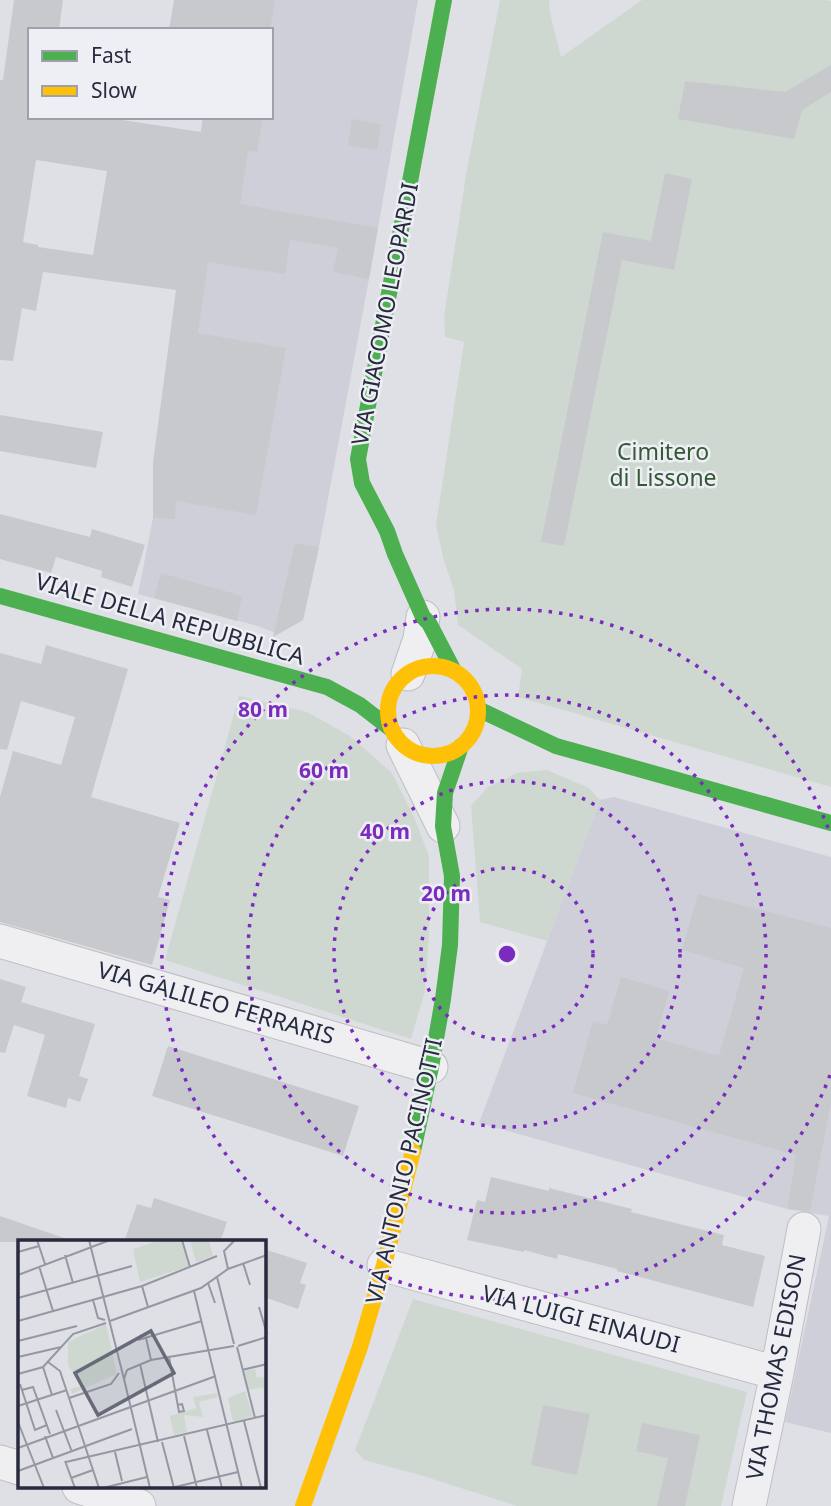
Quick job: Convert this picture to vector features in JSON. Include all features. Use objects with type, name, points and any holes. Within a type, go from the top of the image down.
[{"type":"street","name":"VIA GIACOMO LEOPARDI","points":[[444,0],[358,459],[362,483],[387,531],[423,617],[429,623],[454,671]]},
{"type":"street","name":"VIALE DELLA REPUBBLICA","points":[[0,596],[327,687],[350,697],[371,712],[415,753],[437,757],[452,753],[461,746],[488,744]]},
{"type":"street","points":[[397,737],[387,714],[390,698],[398,677],[420,639],[423,617]]},
{"type":"street","points":[[398,677],[422,667],[438,666],[454,671],[466,680],[475,694],[478,709],[474,731],[461,746]]},
{"type":"street","name":"VIALE DELLA REPUBBLICA","points":[[327,687],[356,682]]},
{"type":"street","points":[[478,709],[556,746],[831,823]]},
{"type":"street","name":"VIA ANTONIO PACINOTTI","points":[[397,737],[443,826]]},
{"type":"street","points":[[520,745],[556,746]]},
{"type":"street","name":"VIA ANTONIO PACINOTTI","points":[[303,1506],[360,1347],[384,1265],[409,1169],[431,1067],[450,945],[452,876],[443,826],[445,793],[461,746]]},
{"type":"street","name":"VIA GALILEO FERRARIS","points":[[0,941],[431,1067]]},
{"type":"street","name":"VIA THOMAS EDISON","points":[[749,1506],[804,1229]]},
{"type":"street","name":"VIA LUIGI EINAUDI","points":[[384,1265],[777,1373]]},
{"type":"street","points":[[0,1462],[18,1468]]},
{"type":"street","points":[[82,1488],[139,1506]]},
{"type":"shaded area","points":[[222,0],[418,0],[369,279],[303,620],[278,634],[258,626],[138,594],[153,518],[203,119],[273,119],[273,28],[217,28]]},
{"type":"shaded area","points":[[614,797],[831,857],[831,1433],[785,1422],[829,1216],[787,1209],[479,1123],[600,800]]},
{"type":"green space","name":"Cimitero di Lissone","points":[[500,0],[549,0],[561,57],[642,0],[831,1],[831,787],[518,697],[522,669],[458,625],[454,590],[436,525],[464,342],[445,337],[444,316],[467,169]]},
{"type":"green space","points":[[239,696],[307,712],[350,736],[392,773],[414,817],[429,856],[429,937],[425,991],[411,1039],[165,960]]},
{"type":"green space","points":[[547,770],[589,788],[600,800],[547,941],[480,922],[471,806],[488,787],[517,773]]},
{"type":"green space","points":[[413,1299],[747,1392],[721,1506],[517,1506],[364,1460],[355,1450]]},
{"type":"building","points":[[14,0],[63,0],[59,28],[28,28],[28,119],[116,119],[201,132],[203,119],[263,119],[257,152],[248,151],[240,204],[378,228],[369,279],[333,272],[338,248],[290,240],[285,274],[208,262],[198,333],[286,348],[256,515],[176,501],[175,519],[153,518],[153,462],[176,290],[43,272],[36,311],[22,308],[13,361],[0,360],[0,80],[3,80]],"holes":[[[36,160],[107,171],[93,255],[38,247],[23,242]]]},
{"type":"building","points":[[174,0],[275,0],[270,28],[169,28]]},
{"type":"building","points":[[831,65],[831,92],[802,110],[794,139],[678,119],[685,81],[785,92]]},
{"type":"building","points":[[352,119],[381,124],[377,150],[348,145]]},
{"type":"building","points":[[665,173],[692,179],[674,270],[622,260],[564,546],[541,542],[603,232],[651,241]]},
{"type":"building","points":[[0,415],[103,432],[96,468],[0,451]]},
{"type":"building","points":[[0,514],[90,537],[92,529],[145,545],[132,587],[101,577],[102,571],[56,557],[51,573],[0,559]]},
{"type":"building","points":[[295,543],[319,547],[303,620],[273,637]]},
{"type":"building","points":[[161,573],[242,596],[237,621],[154,598]]},
{"type":"building","points":[[46,645],[128,669],[91,797],[180,823],[158,897],[170,900],[152,965],[0,922],[0,797],[13,751],[61,765],[75,717],[21,701],[7,750],[0,749],[0,653],[41,664]]},
{"type":"building","points":[[698,894],[831,928],[831,1103],[810,1211],[787,1209],[796,1155],[573,1093],[593,1021],[607,1025],[621,977],[669,991],[656,1038],[719,1056],[744,968],[682,950]]},
{"type":"building","points":[[0,979],[26,987],[21,1002],[95,1024],[79,1076],[88,1079],[80,1102],[68,1098],[66,1108],[27,1096],[45,1035],[14,1025],[5,1053],[0,1052]]},
{"type":"building","points":[[168,1046],[359,1106],[343,1156],[152,1096]]},
{"type":"building","points":[[491,1177],[549,1191],[549,1188],[724,1235],[722,1245],[765,1256],[753,1307],[558,1254],[557,1259],[467,1240],[477,1200],[485,1202]]},
{"type":"building","points":[[154,1198],[227,1222],[221,1240],[125,1240],[137,1204],[151,1208]]},
{"type":"building","points":[[0,1216],[64,1238],[64,1240],[0,1242]]},
{"type":"building","points":[[266,1250],[307,1263],[300,1283],[306,1285],[298,1309],[266,1298]]},
{"type":"building","points":[[543,1405],[590,1414],[577,1475],[531,1465]]},
{"type":"building","points":[[642,1423],[700,1435],[685,1506],[657,1506],[668,1458],[636,1451]]},
{"type":"traffic: fast","points":[[444,0],[358,459],[362,483],[387,531],[423,617],[429,623],[454,671]]},
{"type":"traffic: fast","points":[[0,596],[327,687],[360,705],[391,729]]},
{"type":"traffic: fast","points":[[478,709],[556,746],[831,823]]},
{"type":"traffic: fast","points":[[413,1151],[431,1067],[450,945],[452,876],[443,826],[445,793],[461,746]]},
{"type":"traffic: slow","points":[[433,666],[450,669],[465,679],[475,694],[478,711],[475,728],[465,743],[450,753],[433,756],[416,753],[401,743],[391,728],[388,711],[391,694],[401,679],[416,669],[433,666]]},
{"type":"traffic: slow","points":[[303,1506],[360,1347],[413,1151]]}]
